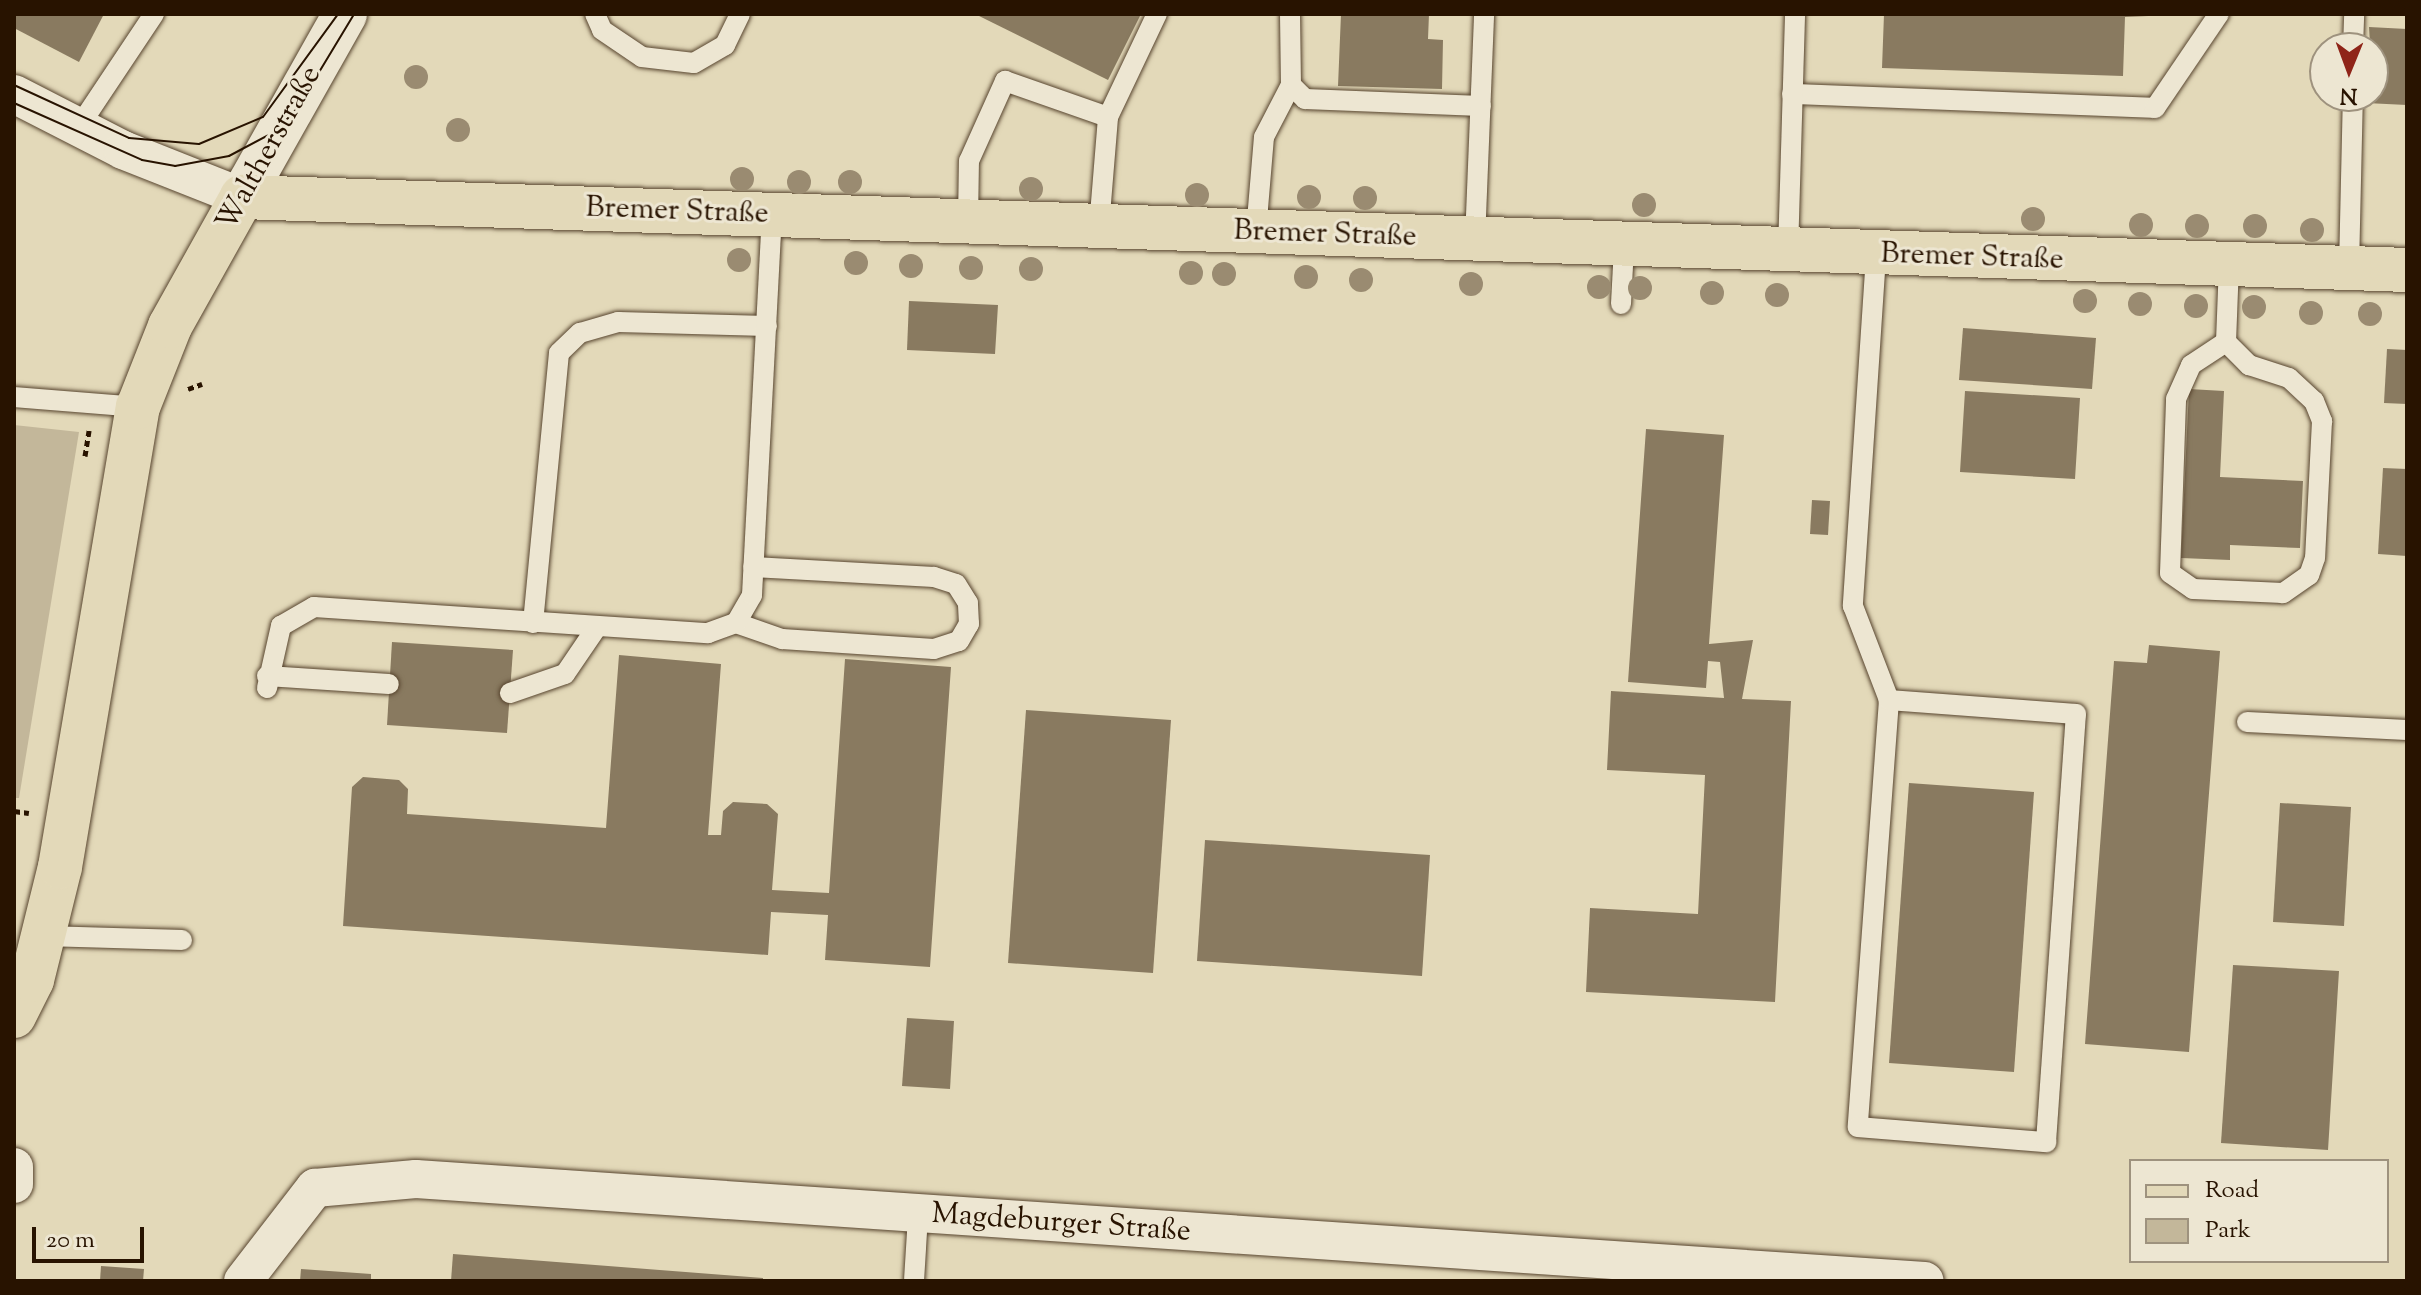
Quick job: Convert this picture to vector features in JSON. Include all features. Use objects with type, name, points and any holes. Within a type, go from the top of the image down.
[{"type":"main road","name":"Waltherstraße","points":[[14,1016],[45,936],[138,407],[194,284],[345,14]]},
{"type":"main road","name":"Bremer Straße","points":[[242,197],[1876,256],[2407,270]]},
{"type":"street","points":[[14,94],[78,128],[242,197]]},
{"type":"street","points":[[14,1167],[14,1184]]},
{"type":"street","name":"Magdeburger Straße","points":[[243,1281],[315,1188],[352,1179],[1925,1281]]},
{"type":"lane","points":[[78,128],[154,14]]},
{"type":"lane","points":[[595,14],[602,30],[642,57],[694,63],[725,45],[740,14]]},
{"type":"lane","points":[[1099,227],[1108,117],[1157,14]]},
{"type":"lane","points":[[1256,232],[1264,137],[1291,85],[1290,14]]},
{"type":"lane","points":[[1475,241],[1484,14]]},
{"type":"lane","points":[[1788,252],[1795,14]]},
{"type":"lane","points":[[1792,94],[2155,108],[2219,14]]},
{"type":"lane","points":[[968,222],[969,161],[1005,81],[1108,117]]},
{"type":"lane","points":[[1291,85],[1305,99],[1481,106]]},
{"type":"lane","points":[[2349,268],[2353,112]]},
{"type":"lane","points":[[736,623],[752,595],[772,215]]},
{"type":"lane","points":[[1621,304],[1624,246]]},
{"type":"lane","points":[[1876,256],[1853,606],[1889,700],[1858,1127],[2046,1142],[2076,714],[1889,700]]},
{"type":"lane","points":[[2226,342],[2181,378],[2170,573],[2193,589],[2283,593],[2309,575],[2315,558],[2322,421],[2314,401],[2289,378],[2249,365],[2226,342],[2229,265]]},
{"type":"lane","points":[[533,623],[559,353],[580,333],[618,322],[767,326]]},
{"type":"lane","points":[[14,397],[138,407]]},
{"type":"lane","points":[[389,684],[267,682],[281,626],[314,607],[708,633],[736,623],[782,639],[934,649],[959,641],[969,624],[968,603],[956,584],[934,577],[753,567]]},
{"type":"lane","points":[[510,693],[565,674],[597,627]]},
{"type":"lane","points":[[2247,722],[2407,730]]},
{"type":"lane","points":[[45,936],[182,940]]},
{"type":"lane","points":[[914,1281],[918,1215]]},
{"type":"green space","points":[[14,425],[79,432],[19,798],[14,798]]},
{"type":"building","points":[[14,14],[104,14],[79,62],[14,28]]},
{"type":"building","points":[[975,14],[1141,14],[1108,80]]},
{"type":"building","points":[[1341,14],[1429,14],[1428,39],[1443,40],[1442,89],[1338,86]]},
{"type":"building","points":[[1884,14],[2195,14],[2125,17],[2123,76],[1882,68]]},
{"type":"building","points":[[2369,27],[2407,29],[2407,105],[2389,104],[2389,32],[2369,32]]},
{"type":"building","points":[[909,301],[998,305],[995,354],[907,350]]},
{"type":"building","points":[[1963,328],[2096,338],[2092,389],[1959,380]]},
{"type":"building","points":[[2387,349],[2407,350],[2407,404],[2384,403]]},
{"type":"building","points":[[2189,389],[2224,391],[2220,477],[2303,481],[2300,548],[2230,545],[2230,560],[2181,558]]},
{"type":"building","points":[[1965,391],[2080,398],[2075,479],[1960,472]]},
{"type":"building","points":[[1646,429],[1724,435],[1709,644],[1753,640],[1742,699],[1791,701],[1775,1002],[1586,992],[1590,908],[1698,914],[1705,775],[1607,770],[1611,691],[1724,698],[1720,662],[1708,661],[1706,688],[1628,682]]},
{"type":"building","points":[[2383,468],[2407,469],[2407,556],[2378,554]]},
{"type":"building","points":[[1812,500],[1830,501],[1828,535],[1810,534]]},
{"type":"building","points":[[392,642],[513,650],[507,733],[387,725]]},
{"type":"building","points":[[2149,645],[2220,651],[2189,1052],[2085,1044],[2114,661],[2147,663]]},
{"type":"building","points":[[619,655],[721,664],[708,835],[721,835],[723,811],[733,802],[767,804],[778,814],[772,890],[829,893],[845,659],[951,667],[930,967],[825,960],[828,915],[771,912],[768,955],[343,926],[352,787],[363,777],[399,780],[408,789],[407,814],[606,828]]},
{"type":"building","points":[[1026,710],[1171,720],[1153,973],[1008,963]]},
{"type":"building","points":[[1909,783],[2034,792],[2014,1072],[1889,1063]]},
{"type":"building","points":[[2280,803],[2351,807],[2344,926],[2273,922]]},
{"type":"building","points":[[1205,840],[1430,855],[1422,976],[1197,961]]},
{"type":"building","points":[[2233,965],[2339,971],[2328,1150],[2221,1143]]},
{"type":"building","points":[[907,1018],[954,1021],[950,1089],[902,1086]]},
{"type":"building","points":[[453,1254],[763,1278],[763,1281],[451,1281]]},
{"type":"building","points":[[101,1266],[144,1269],[143,1281],[100,1281]]},
{"type":"building","points":[[301,1269],[371,1274],[371,1281],[300,1281]]},
{"type":"tram line","points":[[14,85],[129,138],[199,144],[263,117],[338,14]]},
{"type":"tram line","points":[[14,103],[142,160],[175,166],[229,156],[276,131],[298,107],[354,14]]}]
